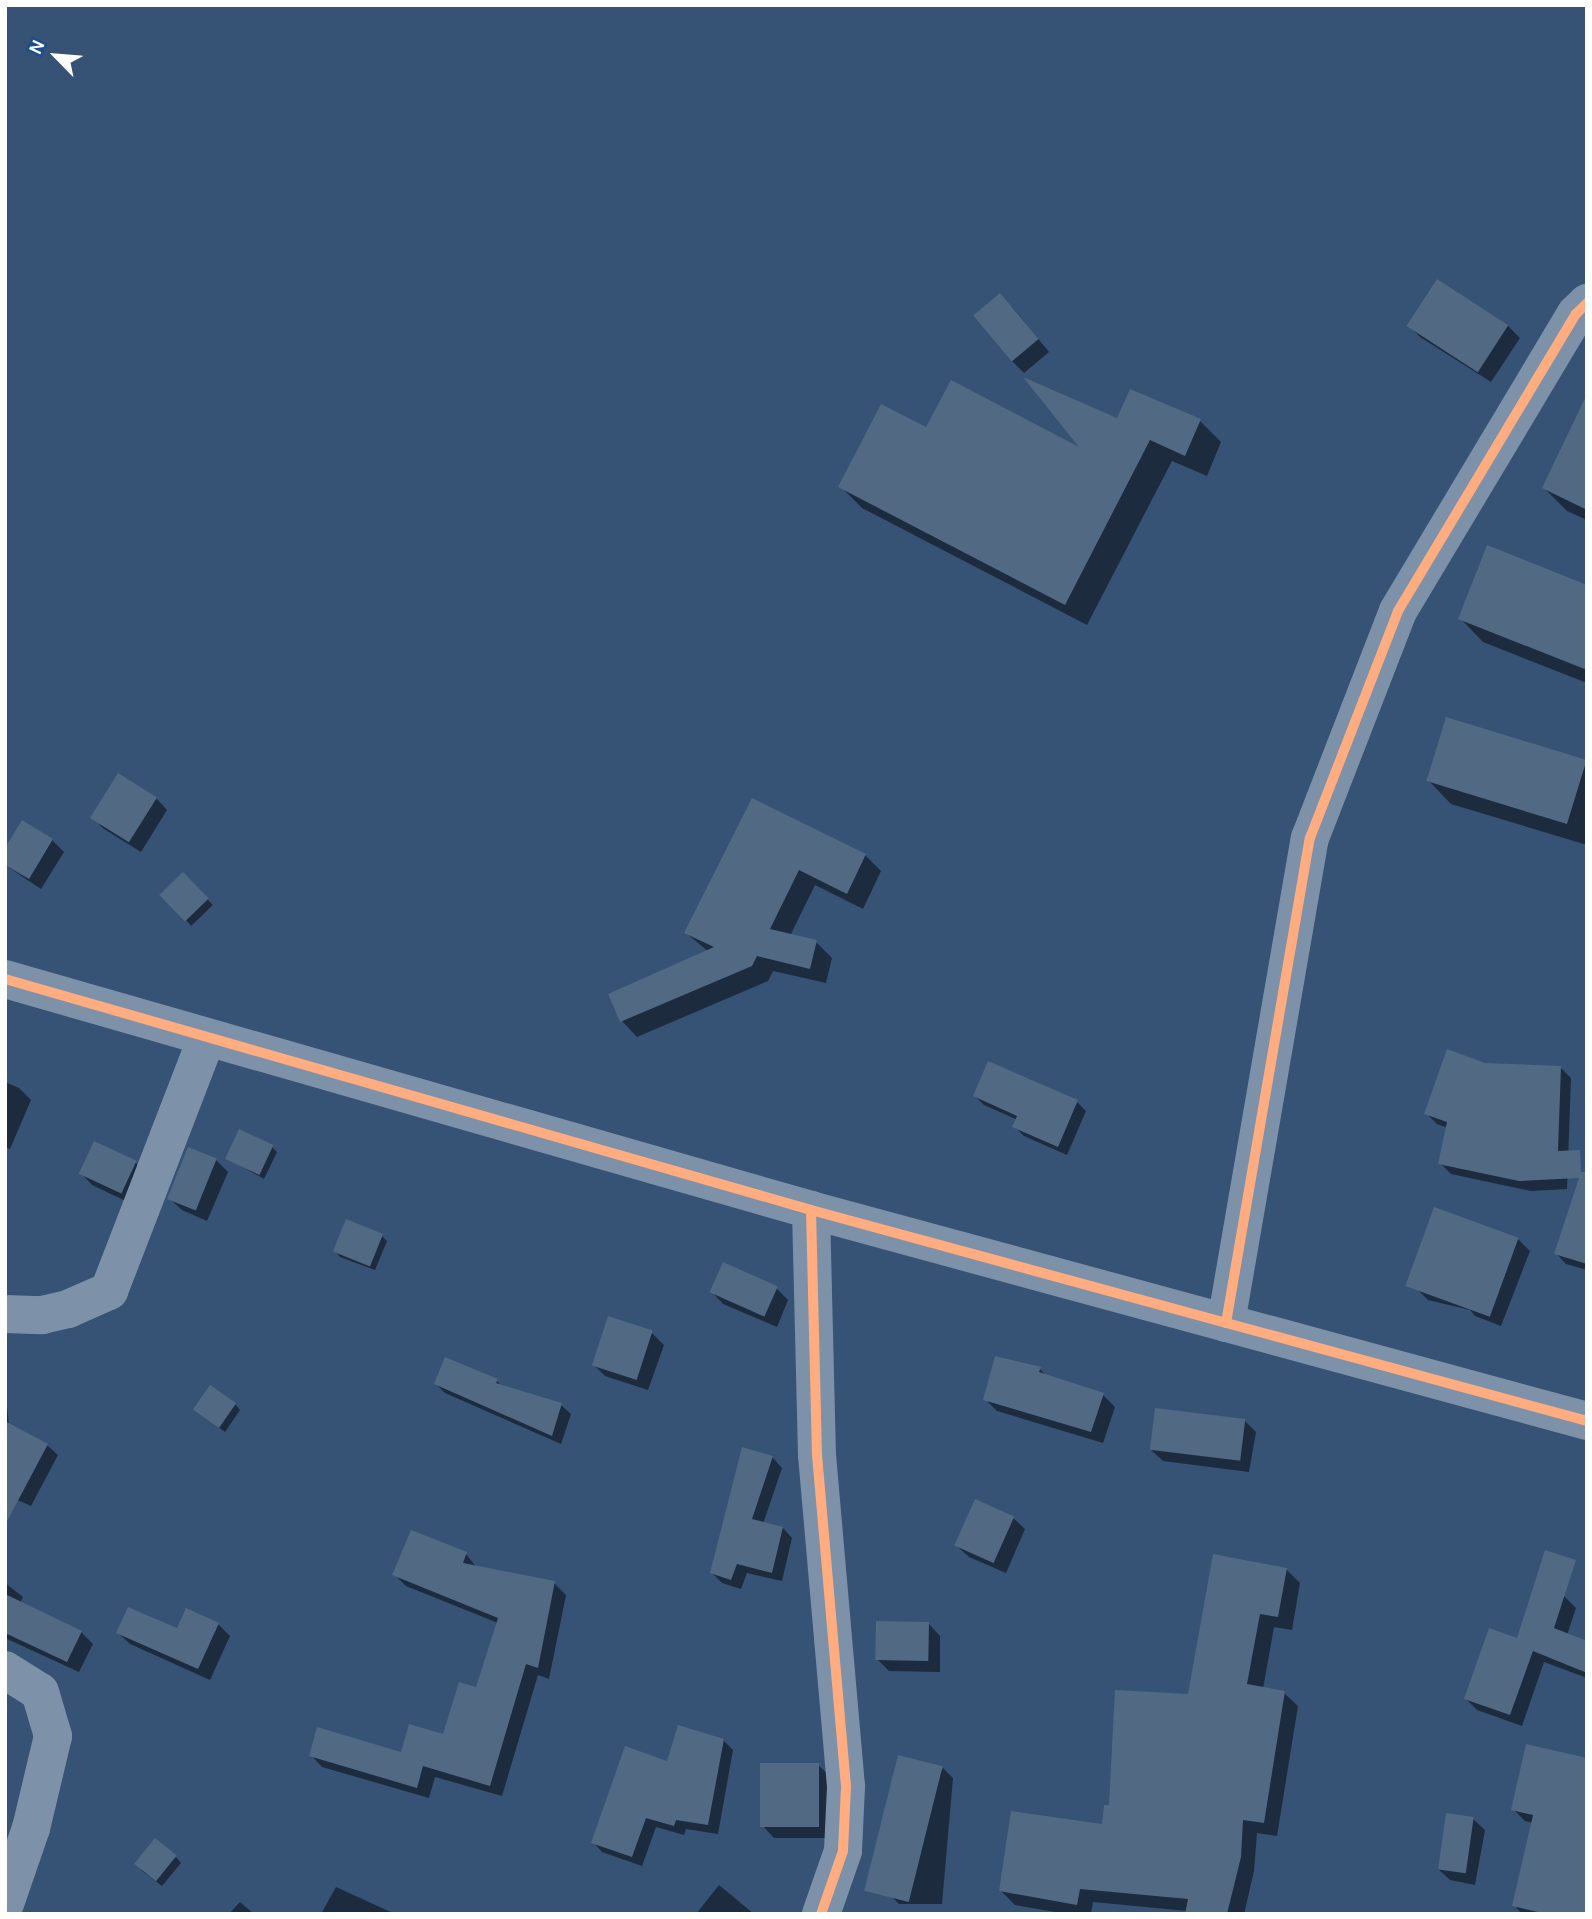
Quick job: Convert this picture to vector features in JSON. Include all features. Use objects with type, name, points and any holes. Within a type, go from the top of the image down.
[{"type":"street","points":[[1226,1323],[1310,838],[1398,611],[1576,314],[1587,303]]},
{"type":"street","points":[[5,979],[811,1210],[1587,1421]]},
{"type":"street","points":[[5,1314],[42,1315],[68,1309],[109,1291],[207,1037]]},
{"type":"street","points":[[811,1210],[817,1455],[846,1787],[843,1851],[821,1914]]},
{"type":"street","points":[[5,1670],[40,1692],[53,1736],[31,1828],[5,1904]]},
{"type":"building","points":[[1437,279],[1508,325],[1478,372],[1407,326]]},
{"type":"building","points":[[1000,293],[1039,339],[1012,361],[973,315]]},
{"type":"building","points":[[1023,377],[1117,418],[1130,389],[1201,419],[1185,456],[1150,440],[1065,605],[838,487],[881,404],[926,427],[951,380],[1079,447]]},
{"type":"building","points":[[1587,394],[1587,510],[1542,488]]},
{"type":"building","points":[[1487,545],[1587,585],[1587,670],[1458,619]]},
{"type":"building","points":[[1446,717],[1587,760],[1567,824],[1426,781]]},
{"type":"building","points":[[118,773],[157,797],[129,842],[90,818]]},
{"type":"building","points":[[752,798],[866,854],[847,894],[799,870],[770,929],[817,940],[810,969],[757,956],[752,966],[620,1022],[608,994],[714,947],[684,933]]},
{"type":"building","points":[[22,820],[53,839],[29,879],[5,865],[5,848]]},
{"type":"building","points":[[183,872],[209,899],[185,922],[159,895]]},
{"type":"building","points":[[1447,1049],[1485,1063],[1561,1066],[1558,1151],[1580,1150],[1581,1172],[1587,1172],[1587,1264],[1554,1254],[1579,1178],[1519,1181],[1438,1164],[1447,1122],[1424,1114]]},
{"type":"building","points":[[988,1061],[1078,1100],[1058,1147],[1012,1127],[1017,1116],[973,1096]]},
{"type":"building","points":[[239,1129],[273,1145],[259,1175],[225,1159]]},
{"type":"building","points":[[94,1141],[137,1161],[121,1193],[79,1174]]},
{"type":"building","points":[[188,1147],[217,1159],[196,1211],[167,1199]]},
{"type":"building","points":[[1434,1207],[1519,1238],[1490,1317],[1405,1286]]},
{"type":"building","points":[[346,1219],[383,1234],[370,1266],[333,1251]]},
{"type":"building","points":[[723,1262],[778,1286],[764,1317],[710,1292]]},
{"type":"building","points":[[608,1316],[653,1331],[637,1380],[592,1365]]},
{"type":"building","points":[[995,1356],[1041,1367],[1039,1372],[1104,1393],[1091,1432],[983,1400]]},
{"type":"building","points":[[445,1357],[498,1379],[496,1383],[562,1403],[552,1436],[434,1384]]},
{"type":"building","points":[[210,1385],[236,1403],[219,1428],[193,1410]]},
{"type":"building","points":[[1155,1408],[1245,1419],[1240,1461],[1150,1450]]},
{"type":"building","points":[[5,1421],[48,1444],[5,1525]]},
{"type":"building","points":[[742,1447],[773,1456],[752,1519],[783,1527],[772,1573],[737,1564],[731,1580],[710,1573]]},
{"type":"building","points":[[975,1499],[1014,1516],[994,1563],[954,1546]]},
{"type":"building","points":[[411,1530],[467,1552],[463,1563],[555,1581],[538,1668],[526,1664],[490,1786],[423,1766],[417,1788],[309,1756],[317,1727],[401,1752],[409,1724],[443,1734],[459,1682],[476,1687],[498,1618],[392,1575]]},
{"type":"building","points":[[1545,1550],[1576,1560],[1554,1628],[1587,1641],[1587,1673],[1533,1651],[1510,1715],[1464,1699],[1489,1628],[1517,1638]]},
{"type":"building","points":[[1213,1554],[1287,1568],[1278,1617],[1260,1614],[1247,1684],[1285,1691],[1264,1823],[1243,1820],[1241,1857],[1227,1914],[1185,1914],[1188,1899],[1080,1889],[1077,1905],[999,1891],[1011,1811],[1102,1824],[1104,1805],[1109,1805],[1115,1690],[1188,1694]]},
{"type":"building","points":[[5,1594],[82,1631],[67,1662],[5,1633]]},
{"type":"building","points":[[128,1607],[177,1628],[186,1608],[219,1623],[198,1669],[116,1633]]},
{"type":"building","points":[[876,1621],[929,1622],[928,1661],[875,1660]]},
{"type":"building","points":[[678,1725],[724,1739],[708,1825],[676,1820],[674,1826],[646,1818],[632,1857],[591,1843],[625,1746],[667,1761]]},
{"type":"building","points":[[1526,1744],[1587,1758],[1587,1914],[1546,1914],[1512,1906],[1533,1815],[1511,1810]]},
{"type":"building","points":[[898,1755],[943,1766],[909,1902],[864,1891]]},
{"type":"building","points":[[760,1763],[819,1763],[819,1827],[760,1827]]},
{"type":"building","points":[[1446,1813],[1474,1817],[1466,1873],[1438,1869]]},
{"type":"building","points":[[155,1838],[177,1856],[156,1881],[134,1864]]},
{"type":"cycle path","points":[[1226,1323],[1310,838],[1398,611],[1576,314],[1587,303]]},
{"type":"cycle path","points":[[5,979],[811,1210],[1587,1421]]},
{"type":"cycle path","points":[[811,1210],[817,1455],[846,1787],[843,1851],[821,1914]]}]
